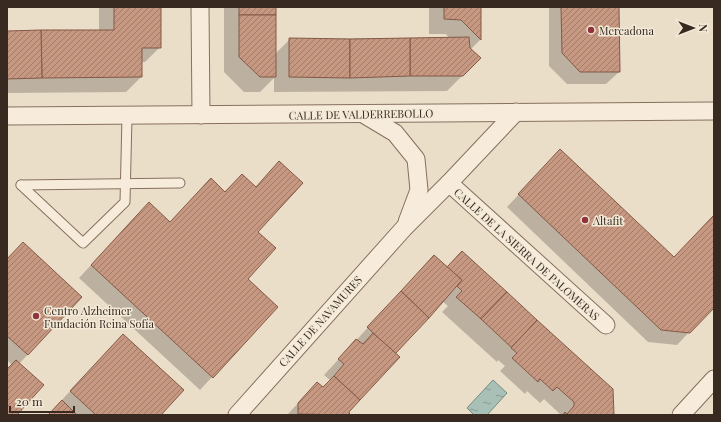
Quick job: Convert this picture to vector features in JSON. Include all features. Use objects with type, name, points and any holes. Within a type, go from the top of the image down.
[{"type":"street","points":[[200,7],[201,115]]},
{"type":"street","name":"CALLE DE VALDERREBOLLO","points":[[7,116],[365,115],[516,112],[714,111]]},
{"type":"street","name":"CALLE DE NAVAMURES","points":[[237,415],[404,228],[516,112]]},
{"type":"street","name":"CALLE DE NAVAMURES","points":[[365,115],[395,133],[416,159],[419,190],[404,228]]},
{"type":"street","name":"CALLE DE LA SIERRA DE PALOMERAS","points":[[449,183],[606,325]]},
{"type":"street","points":[[681,415],[714,379]]},
{"type":"lane","points":[[127,116],[126,183],[125,202],[83,242],[21,185],[126,183],[180,182]]},
{"type":"water","points":[[493,380],[507,393],[487,415],[474,415],[467,408]]},
{"type":"building","points":[[114,7],[161,7],[161,48],[142,48],[142,77],[42,78],[41,30],[114,30]]},
{"type":"building","points":[[239,7],[276,7],[276,15],[239,15]]},
{"type":"building","points":[[444,7],[481,7],[481,40],[461,20],[444,19]]},
{"type":"building","name":"Mercadona","points":[[561,7],[619,7],[620,72],[580,72],[562,53]]},
{"type":"building","points":[[239,15],[276,15],[276,77],[260,77],[239,57]]},
{"type":"building","points":[[41,30],[42,78],[7,79],[7,31]]},
{"type":"building","points":[[469,37],[470,48],[481,58],[463,76],[410,76],[410,38]]},
{"type":"building","points":[[289,38],[350,39],[350,78],[289,77]]},
{"type":"building","points":[[410,38],[410,76],[350,78],[350,39]]},
{"type":"building","points":[[560,149],[674,257],[714,215],[714,308],[690,333],[661,330],[518,194]]},
{"type":"building","points":[[279,161],[303,183],[258,232],[276,248],[248,279],[278,307],[213,378],[91,265],[149,202],[170,222],[211,178],[225,192],[242,174],[256,187]]},
{"type":"building","name":"Centro Alzheimer Fundación Reina Sofía","points":[[23,242],[82,297],[28,355],[7,336],[7,259]]},
{"type":"building","points":[[462,251],[507,292],[481,319],[456,297],[462,291],[457,286],[462,280],[447,267]]},
{"type":"building","points":[[434,255],[462,280],[429,318],[401,291]]},
{"type":"building","points":[[401,291],[429,318],[395,354],[367,327]]},
{"type":"building","points":[[507,292],[537,320],[512,348],[481,319]]},
{"type":"building","points":[[537,320],[613,389],[614,415],[563,415],[565,412],[567,414],[574,406],[574,402],[557,387],[553,391],[540,379],[538,382],[512,358],[517,353],[511,348]]},
{"type":"building","points":[[373,333],[400,357],[360,400],[334,376],[344,364],[338,359],[356,339],[363,344]]},
{"type":"building","points":[[123,334],[184,390],[161,415],[96,415],[70,391]]},
{"type":"building","points":[[16,360],[44,385],[17,415],[7,415],[7,369]]},
{"type":"building","points":[[334,376],[360,400],[349,412],[350,415],[298,414],[298,403],[317,382],[323,387]]},
{"type":"building","points":[[62,400],[77,415],[48,415]]},
{"type":"place","name":"Mercadona","points":[[591,30]]},
{"type":"place","name":"Altafit","points":[[585,220]]},
{"type":"place","name":"Centro Alzheimer Fundación Reina Sofía","points":[[36,316]]}]
